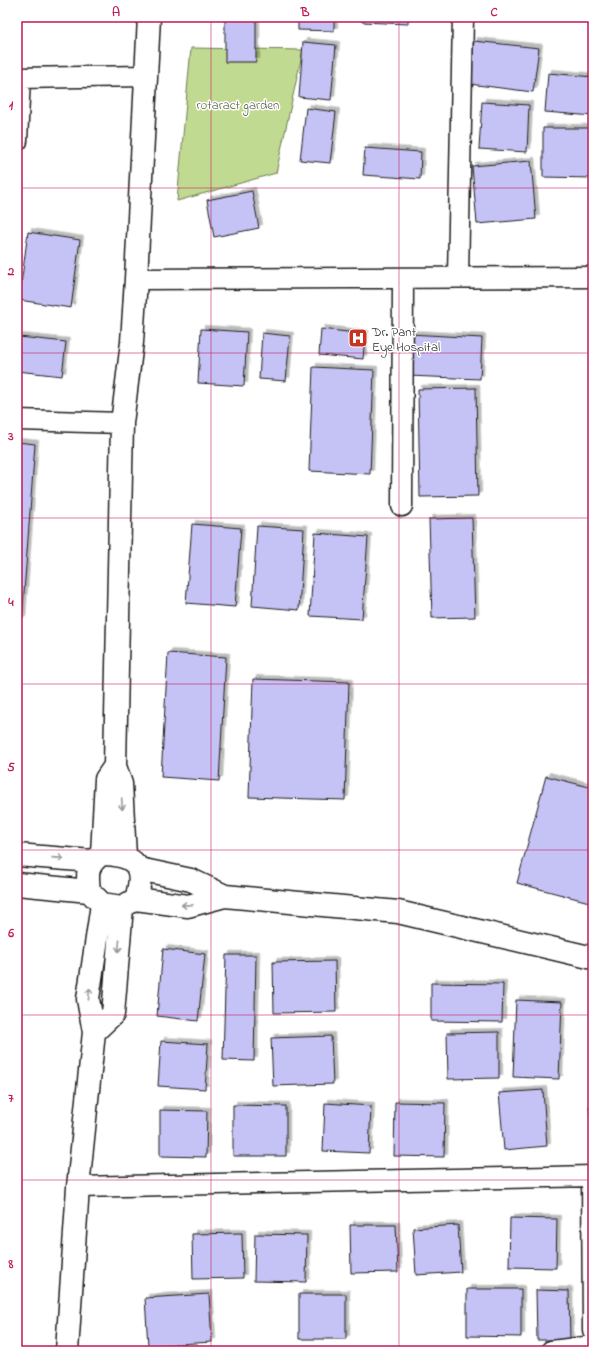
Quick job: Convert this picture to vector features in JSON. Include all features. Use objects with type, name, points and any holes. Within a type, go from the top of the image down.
[{"type":"main road","points":[[112,900],[140,885],[132,863],[121,784],[115,766],[122,423],[132,342],[149,17]]},
{"type":"main road","points":[[67,1351],[78,1187],[94,1032],[113,1014],[112,900],[87,875],[97,857],[106,779],[115,766]]},
{"type":"main road","points":[[17,855],[97,857],[119,854],[132,863],[191,880],[225,896],[398,912],[593,958]]},
{"type":"main road","points":[[17,884],[112,900],[188,906],[225,896]]},
{"type":"street","points":[[458,277],[462,17]]},
{"type":"street","points":[[17,141],[19,78],[146,76]]},
{"type":"street","points":[[136,279],[593,277]]},
{"type":"street","points":[[402,506],[403,278]]},
{"type":"street","points":[[17,420],[122,423]]},
{"type":"street","points":[[78,1187],[593,1176],[593,1330]]},
{"type":"street","points":[[551,1351],[593,1346]]},
{"type":"green space","name":"rotaract garden","points":[[191,48],[303,50],[276,173],[177,201]]},
{"type":"building","points":[[225,17],[256,17],[256,62],[225,62]]},
{"type":"building","points":[[298,17],[334,17],[334,31],[298,30]]},
{"type":"building","points":[[362,17],[408,17],[408,24],[362,22]]},
{"type":"building","points":[[474,41],[539,48],[533,92],[469,84]]},
{"type":"building","points":[[303,42],[336,45],[331,100],[299,97]]},
{"type":"building","points":[[548,73],[593,77],[593,116],[545,112]]},
{"type":"building","points":[[482,102],[529,105],[527,152],[479,149]]},
{"type":"building","points":[[306,108],[336,112],[330,163],[300,160]]},
{"type":"building","points":[[543,128],[593,128],[593,178],[543,177]]},
{"type":"building","points":[[365,148],[421,152],[420,179],[363,175]]},
{"type":"building","points":[[531,161],[536,219],[477,224],[472,166]]},
{"type":"building","points":[[252,191],[259,228],[214,237],[207,200]]},
{"type":"building","points":[[28,232],[80,240],[71,308],[19,300]]},
{"type":"building","points":[[201,329],[247,332],[244,386],[198,383]]},
{"type":"building","points":[[321,329],[365,334],[363,359],[319,355]]},
{"type":"building","points":[[262,333],[290,336],[286,381],[259,379]]},
{"type":"building","points":[[409,334],[482,338],[480,379],[408,376]]},
{"type":"building","points":[[19,337],[66,342],[62,376],[17,371]]},
{"type":"building","points":[[313,367],[374,370],[370,474],[309,471]]},
{"type":"building","points":[[476,388],[478,496],[420,497],[418,389]]},
{"type":"building","points":[[17,442],[35,444],[22,620],[17,620]]},
{"type":"building","points":[[472,518],[475,617],[432,618],[429,519]]},
{"type":"building","points":[[192,524],[241,528],[235,607],[186,603]]},
{"type":"building","points":[[257,526],[304,529],[299,610],[252,606]]},
{"type":"building","points":[[315,533],[368,537],[362,619],[310,616]]},
{"type":"building","points":[[168,653],[226,657],[219,781],[161,777]]},
{"type":"building","points":[[253,679],[349,682],[345,800],[249,797]]},
{"type":"building","points":[[546,776],[593,788],[593,903],[517,883]]},
{"type":"building","points":[[163,949],[205,954],[198,1021],[157,1016]]},
{"type":"building","points":[[226,955],[256,955],[254,1061],[223,1060]]},
{"type":"building","points":[[335,961],[336,1012],[274,1013],[273,962]]},
{"type":"building","points":[[431,983],[503,984],[502,1022],[431,1021]]},
{"type":"building","points":[[516,1000],[562,1002],[559,1079],[513,1077]]},
{"type":"building","points":[[499,1032],[499,1078],[448,1079],[447,1033]]},
{"type":"building","points":[[331,1036],[333,1084],[273,1086],[271,1038]]},
{"type":"building","points":[[161,1041],[208,1044],[205,1089],[158,1086]]},
{"type":"building","points":[[543,1090],[547,1146],[504,1150],[499,1093]]},
{"type":"building","points":[[395,1102],[445,1103],[444,1157],[394,1156]]},
{"type":"building","points":[[325,1103],[371,1106],[369,1153],[323,1151]]},
{"type":"building","points":[[233,1105],[286,1106],[286,1156],[233,1156]]},
{"type":"building","points":[[589,1106],[593,1106],[593,1155]]},
{"type":"building","points":[[160,1110],[207,1111],[206,1157],[160,1156]]},
{"type":"building","points":[[510,1218],[557,1219],[556,1268],[509,1267]]},
{"type":"building","points":[[350,1225],[396,1225],[398,1272],[351,1273]]},
{"type":"building","points":[[458,1225],[461,1272],[416,1275],[413,1228]]},
{"type":"building","points":[[242,1233],[243,1278],[193,1279],[192,1234]]},
{"type":"building","points":[[255,1234],[307,1235],[306,1282],[254,1281]]},
{"type":"building","points":[[467,1289],[521,1289],[521,1337],[467,1336]]},
{"type":"building","points":[[536,1290],[569,1291],[570,1340],[537,1340]]},
{"type":"building","points":[[209,1294],[212,1342],[148,1346],[145,1298]]},
{"type":"building","points":[[299,1294],[346,1294],[346,1339],[299,1339]]},
{"type":"place","name":"Dr. Pant Eye Hospital","points":[[358,338]]}]
